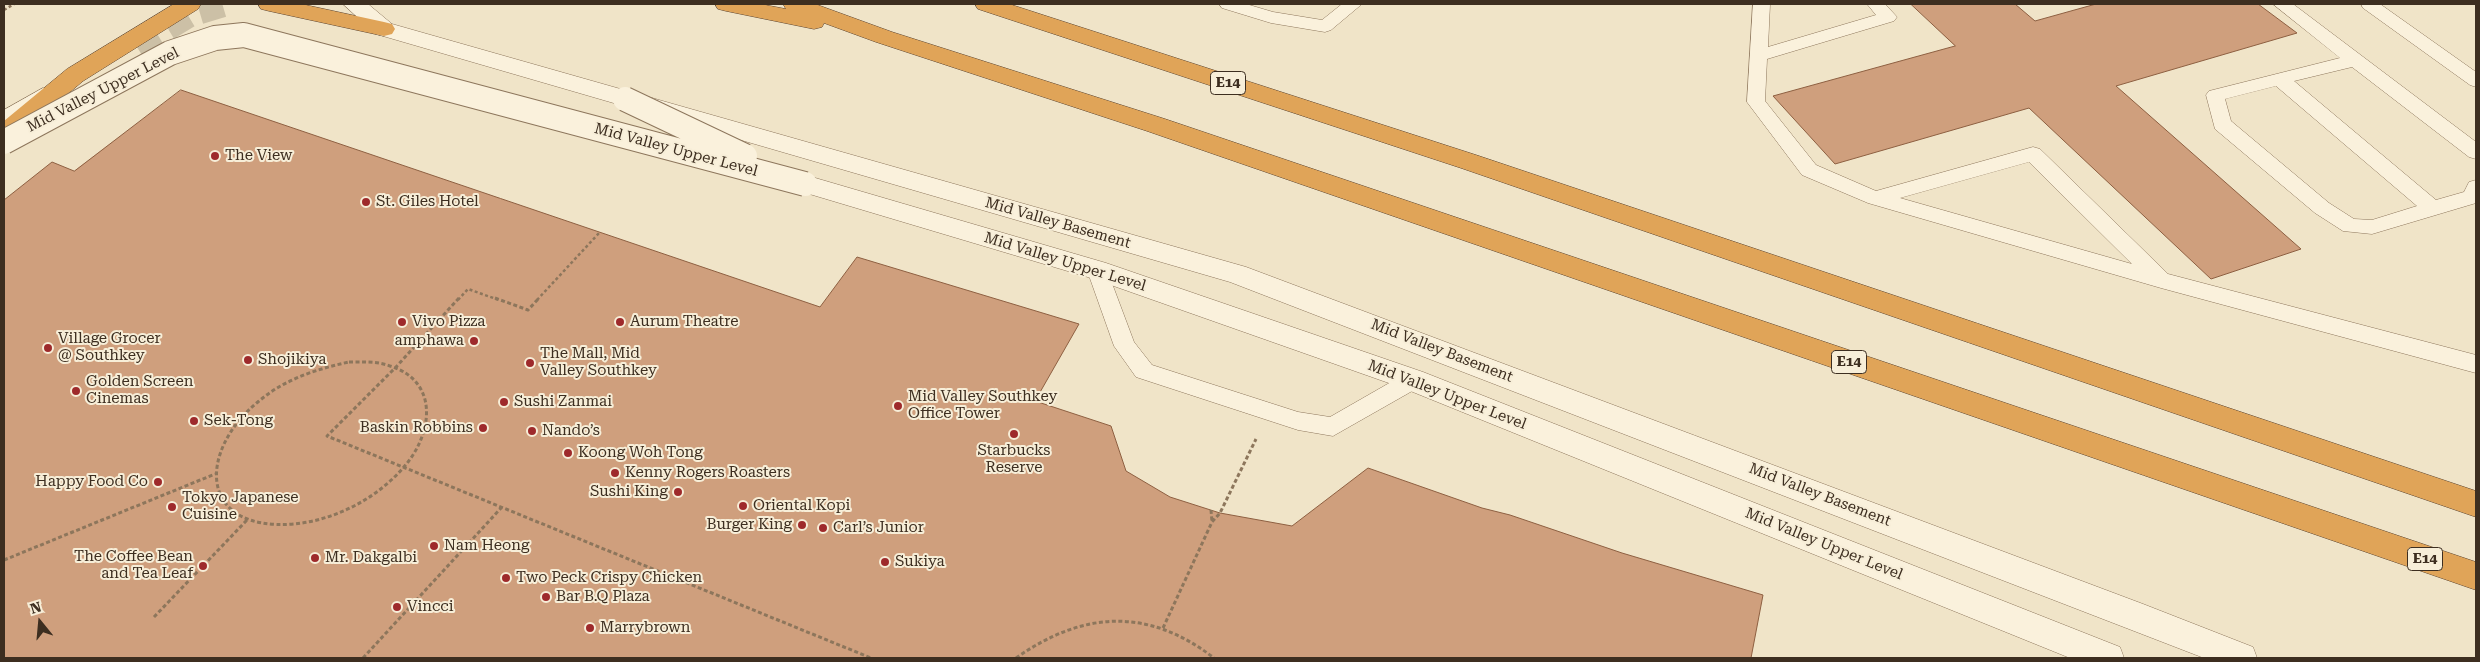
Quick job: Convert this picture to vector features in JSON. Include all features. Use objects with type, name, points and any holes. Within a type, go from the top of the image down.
[{"type":"highway","points":[[4,134],[76,75],[190,4]]},
{"type":"highway","points":[[269,4],[384,30]]},
{"type":"highway","points":[[726,4],[884,37]]},
{"type":"highway","name":"E14","points":[[794,4],[884,37],[1175,131],[2476,576]]},
{"type":"highway","name":"E14","points":[[986,4],[1470,162],[2476,504]]},
{"type":"highway","points":[[1045,4],[1470,162]]},
{"type":"street","points":[[354,4],[384,30],[625,98],[805,184]]},
{"type":"street","name":"Mid Valley Upper Level","points":[[4,142],[170,53],[215,38],[244,35],[805,184],[1097,270],[1413,380],[2108,658]]},
{"type":"street","name":"Mid Valley Basement","points":[[625,98],[1237,274],[2123,610],[2240,658]]},
{"type":"lane","points":[[1228,4],[1271,17],[1325,26],[1353,4]]},
{"type":"lane","points":[[1761,4],[1756,102],[1809,170],[1875,198],[2161,280],[2476,364]]},
{"type":"lane","points":[[1758,56],[1888,17],[1875,4]]},
{"type":"lane","points":[[2282,4],[2476,152]]},
{"type":"lane","points":[[2369,4],[2476,81]]},
{"type":"lane","points":[[2355,60],[2216,95],[2222,124],[2322,208],[2350,226],[2372,227],[2434,209],[2471,197],[2476,187]]},
{"type":"lane","points":[[4,118],[76,75]]},
{"type":"lane","points":[[2281,80],[2434,209]]},
{"type":"lane","points":[[1875,198],[2033,154],[2161,280]]},
{"type":"lane","points":[[1097,270],[1125,346],[1144,371],[1298,421],[1333,427],[1413,380]]},
{"type":"path","points":[[4,10],[14,4]]},
{"type":"path","points":[[600,232],[528,310],[468,289],[396,367],[327,436],[871,658]]},
{"type":"path","points":[[349,362],[374,362],[396,367],[412,376],[423,390],[427,407],[426,426],[418,447],[404,467],[370,496],[329,517],[299,524],[272,525],[248,520],[229,510],[218,493],[215,474],[219,453],[230,432],[247,411],[269,393],[295,378],[322,368],[349,362]]},
{"type":"path","points":[[1164,628],[1212,522],[1220,513],[1270,412]]},
{"type":"path","points":[[4,560],[215,474]]},
{"type":"path","points":[[364,658],[502,507]]},
{"type":"path","points":[[1212,510],[1212,522]]},
{"type":"path","points":[[154,617],[248,520]]},
{"type":"path","points":[[1016,658],[1055,634],[1085,624],[1116,620],[1147,623],[1164,628],[1202,647],[1214,658]]},
{"type":"building","points":[[1911,4],[2015,4],[2035,21],[2096,4],[2258,4],[2297,33],[2116,86],[2301,249],[2211,279],[2029,108],[1835,164],[1773,96],[1955,46]]},
{"type":"building","name":"The Mall, Mid Valley Southkey","points":[[181,90],[820,307],[857,257],[1079,324],[1035,401],[1111,426],[1126,471],[1170,497],[1220,513],[1292,526],[1368,468],[1482,508],[1510,515],[1622,553],[1763,595],[1751,658],[4,658],[4,200],[52,162],[74,171]]},
{"type":"tunnel","points":[[137,47],[190,15],[227,4]]},
{"type":"place","name":"The View","points":[[215,156]]},
{"type":"place","name":"St. Giles Hotel","points":[[366,202]]},
{"type":"place","name":"Vivo Pizza","points":[[402,322]]},
{"type":"place","name":"Aurum Theatre","points":[[620,322]]},
{"type":"place","name":"amphawa","points":[[474,341]]},
{"type":"place","name":"Village Grocer @ Southkey","points":[[48,348]]},
{"type":"place","name":"Shojikiya","points":[[248,360]]},
{"type":"place","name":"The Mall, Mid Valley Southkey","points":[[530,363]]},
{"type":"place","name":"Golden Screen Cinemas","points":[[76,391]]},
{"type":"place","name":"Sushi Zanmai","points":[[504,402]]},
{"type":"place","name":"Mid Valley Southkey Office Tower","points":[[898,406]]},
{"type":"place","name":"Sek-Tong","points":[[194,421]]},
{"type":"place","name":"Baskin Robbins","points":[[483,428]]},
{"type":"place","name":"Nando’s","points":[[532,431]]},
{"type":"place","name":"Starbucks Reserve","points":[[1014,434]]},
{"type":"place","name":"Koong Woh Tong","points":[[568,453]]},
{"type":"place","name":"Kenny Rogers Roasters","points":[[615,473]]},
{"type":"place","name":"Happy Food Co","points":[[158,482]]},
{"type":"place","name":"Sushi King","points":[[678,492]]},
{"type":"place","name":"Oriental Kopi","points":[[743,506]]},
{"type":"place","name":"Tokyo Japanese Cuisine","points":[[172,507]]},
{"type":"place","name":"Burger King","points":[[802,525]]},
{"type":"place","name":"Carl’s Junior","points":[[823,528]]},
{"type":"place","name":"Nam Heong","points":[[434,546]]},
{"type":"place","name":"Mr. Dakgalbi","points":[[315,558]]},
{"type":"place","name":"Sukiya","points":[[885,562]]},
{"type":"place","name":"The Coffee Bean and Tea Leaf","points":[[203,566]]},
{"type":"place","name":"Two Peck Crispy Chicken","points":[[506,578]]},
{"type":"place","name":"Bar B.Q Plaza","points":[[546,597]]},
{"type":"place","name":"Vincci","points":[[397,607]]},
{"type":"place","name":"Marrybrown","points":[[590,628]]}]
